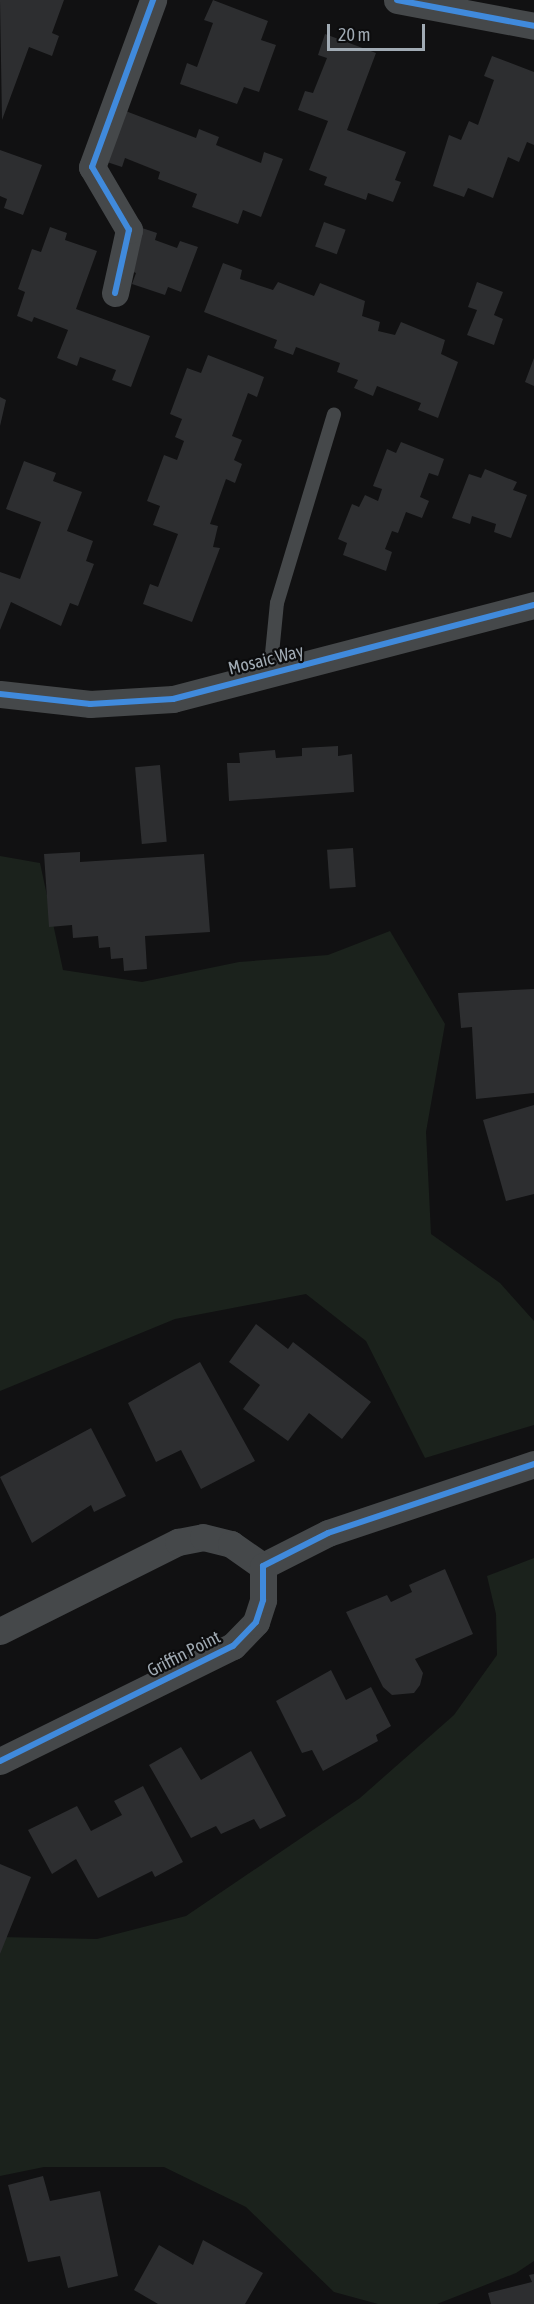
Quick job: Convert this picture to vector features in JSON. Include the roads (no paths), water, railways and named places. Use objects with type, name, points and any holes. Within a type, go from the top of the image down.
[{"type":"street","points":[[115,293],[129,230],[92,167],[153,0]]},
{"type":"street","points":[[397,0],[534,26]]},
{"type":"street","name":"Mosaic Way","points":[[0,694],[90,704],[173,699],[534,605]]},
{"type":"street","points":[[0,1631],[178,1542],[203,1537],[231,1544],[262,1566],[328,1533],[534,1464]]},
{"type":"street","name":"Griffin Point","points":[[0,1761],[233,1646],[256,1622],[263,1600],[262,1566]]},
{"type":"lane","points":[[270,675],[277,603],[334,414]]}]
